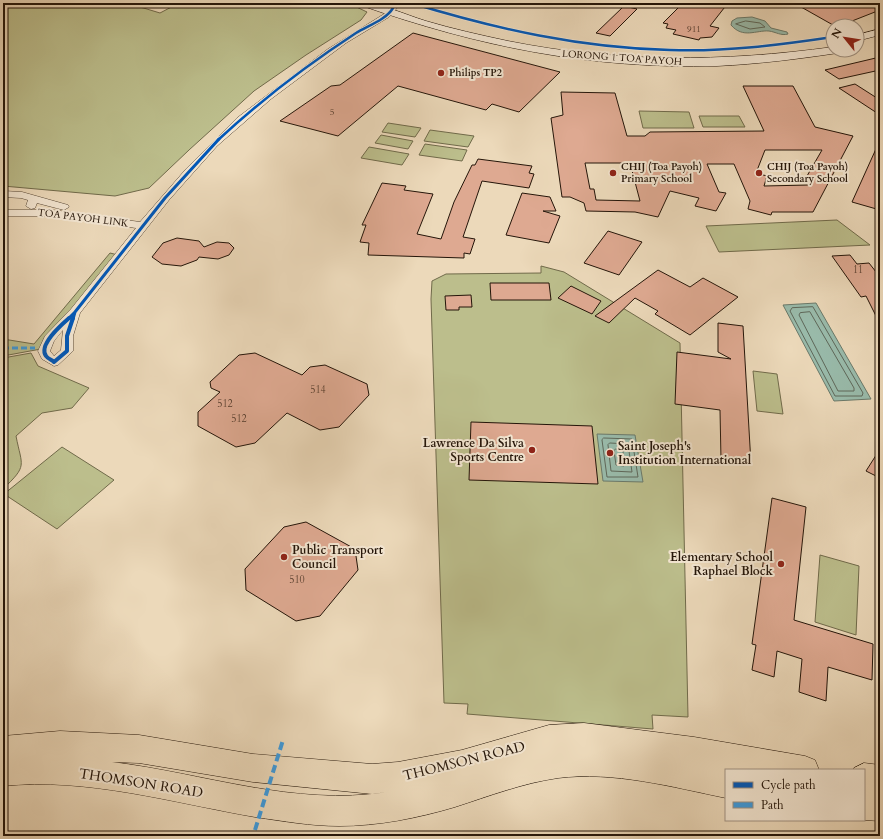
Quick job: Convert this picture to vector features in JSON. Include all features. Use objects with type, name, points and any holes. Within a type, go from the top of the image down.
[{"type":"main road","name":"LORONG 1 TOA PAYOH","points":[[364,3],[418,18],[463,36],[522,49],[587,58],[666,62],[742,61],[825,52]]},
{"type":"main road","name":"LORONG 1 TOA PAYOH","points":[[418,18],[445,22],[524,40],[621,53],[726,55],[783,50],[825,44]]},
{"type":"main road","points":[[865,36],[880,32]]},
{"type":"main road","points":[[865,44],[880,40]]},
{"type":"main road","name":"THOMSON ROAD","points":[[3,750],[60,745],[139,749],[253,768],[372,779],[398,777],[462,764],[549,739],[584,737],[694,751],[799,769]]},
{"type":"main road","name":"THOMSON ROAD","points":[[3,771],[55,771],[92,774],[150,781],[284,807],[323,811],[355,812],[389,807],[440,796],[511,774],[559,764],[592,763],[652,770],[725,783]]},
{"type":"main road","points":[[865,778],[880,780]]},
{"type":"main road","points":[[865,805],[880,806]]},
{"type":"street","points":[[75,312],[182,178],[240,121],[302,71],[387,9]]},
{"type":"street","name":"TOA PAYOH LINK","points":[[3,194],[22,195],[33,200],[59,207],[147,222]]},
{"type":"street","name":"TOA PAYOH LINK","points":[[22,212],[31,206],[33,200]]},
{"type":"street","name":"TOA PAYOH LINK","points":[[3,213],[52,213],[147,222]]},
{"type":"green space","points":[[3,3],[127,3],[160,13],[179,3],[348,3],[367,12],[361,20],[306,55],[254,91],[149,188],[115,196],[3,186]]},
{"type":"green space","points":[[639,111],[689,112],[694,128],[643,128]]},
{"type":"green space","points":[[699,116],[739,116],[745,127],[703,127]]},
{"type":"green space","points":[[388,123],[421,128],[415,137],[382,132]]},
{"type":"green space","points":[[430,130],[474,136],[468,147],[424,141]]},
{"type":"green space","points":[[381,135],[413,141],[408,149],[375,143]]},
{"type":"green space","points":[[425,144],[467,150],[462,161],[419,155]]},
{"type":"green space","points":[[369,147],[409,154],[402,165],[361,158]]},
{"type":"green space","points":[[837,220],[870,245],[719,252],[706,226]]},
{"type":"green space","points":[[110,253],[118,255],[41,349],[3,356],[3,339],[34,344]]},
{"type":"green space","points":[[541,266],[564,272],[680,343],[688,717],[652,715],[653,729],[467,714],[468,704],[444,703],[431,299],[432,281],[446,274],[541,273]]},
{"type":"green space","points":[[31,353],[38,366],[89,388],[72,408],[42,413],[16,436],[21,460],[20,470],[3,489],[3,358]]},
{"type":"green space","points":[[753,371],[777,374],[783,414],[757,411]]},
{"type":"green space","points":[[62,447],[114,480],[57,529],[4,494]]},
{"type":"green space","points":[[820,555],[859,566],[856,635],[815,622]]},
{"type":"water","points":[[752,17],[765,21],[771,28],[787,32],[788,34],[769,31],[745,33],[740,32],[731,25],[732,21],[737,18]]},
{"type":"water","points":[[816,303],[871,399],[834,401],[783,305]]},
{"type":"water","points":[[597,434],[635,435],[643,482],[603,481]]},
{"type":"building","points":[[683,3],[728,3],[710,26],[719,28],[712,37],[700,38],[699,40],[673,34],[676,30],[666,28],[668,24],[663,23]]},
{"type":"building","points":[[794,3],[880,3],[880,10],[860,18],[825,18],[825,20]]},
{"type":"building","points":[[624,6],[637,9],[610,36],[596,33]]},
{"type":"building","name":"Philips TP2","points":[[413,33],[560,72],[519,112],[492,104],[486,110],[398,86],[338,136],[280,121],[331,86],[340,85]]},
{"type":"building","points":[[880,57],[880,70],[839,79],[825,70]]},
{"type":"building","points":[[855,84],[880,100],[880,115],[839,88]]},
{"type":"building","points":[[743,86],[793,86],[815,127],[853,136],[813,212],[772,212],[771,215],[748,209],[750,201],[734,164],[707,164],[719,192],[726,193],[716,211],[695,206],[699,198],[670,191],[658,217],[635,212],[586,211],[584,203],[570,197],[562,197],[551,118],[563,115],[561,92],[615,93],[627,136],[645,136],[650,132],[764,131]],"holes":[[[765,150],[822,150],[807,176],[809,185],[764,186],[767,176],[756,173]],[[585,163],[630,163],[640,201],[596,200],[594,189],[590,189]]]},
{"type":"building","points":[[880,140],[880,210],[852,202]]},
{"type":"building","points":[[478,159],[532,166],[529,173],[534,174],[529,188],[482,181],[463,237],[475,239],[470,254],[464,253],[464,258],[368,255],[369,243],[360,242],[366,225],[362,225],[382,183],[406,186],[404,190],[433,194],[417,234],[441,239],[454,202],[472,165],[475,165]]},
{"type":"building","points":[[522,193],[550,197],[556,211],[543,211],[560,216],[549,243],[506,235]]},
{"type":"building","points":[[608,231],[642,242],[619,275],[584,263]]},
{"type":"building","points":[[177,238],[199,241],[204,247],[217,242],[229,243],[234,248],[229,255],[218,259],[199,257],[197,260],[181,266],[162,264],[152,257],[163,243]]},
{"type":"building","points":[[850,255],[857,264],[869,263],[880,277],[880,324],[866,296],[861,297],[832,256]]},
{"type":"building","points":[[658,270],[690,287],[703,278],[738,297],[690,335],[655,314],[658,311],[635,298],[609,323],[595,316]]},
{"type":"building","points":[[490,283],[549,283],[551,300],[491,300]]},
{"type":"building","points":[[571,286],[601,301],[592,314],[558,298]]},
{"type":"building","points":[[471,295],[472,307],[459,307],[459,310],[446,310],[445,296]]},
{"type":"building","points":[[718,323],[743,326],[751,464],[721,460],[720,410],[675,404],[677,352],[731,359],[718,352]]},
{"type":"building","points":[[255,353],[302,375],[310,367],[325,365],[367,384],[369,395],[339,427],[320,430],[287,413],[255,443],[236,447],[198,426],[198,412],[220,392],[211,388],[210,382],[239,355]]},
{"type":"building","name":"Lawrence Da Silva Sports Centre","points":[[471,422],[592,426],[598,484],[469,480]]},
{"type":"building","points":[[880,449],[880,478],[866,471]]},
{"type":"building","name":"Elementary School Raphael Block","points":[[772,498],[806,507],[794,620],[873,644],[872,680],[828,667],[826,701],[799,692],[802,659],[777,651],[774,677],[752,670],[756,645],[752,644]]},
{"type":"building","points":[[306,522],[355,549],[358,570],[320,616],[296,621],[246,590],[245,569],[284,527]]},
{"type":"marked path","points":[[3,348],[35,348]]},
{"type":"marked path","points":[[255,830],[283,740]]},
{"type":"cycle path","points":[[75,312],[67,336],[67,351],[54,362],[46,356],[44,351],[54,332],[75,312],[165,198],[214,144],[268,97],[343,42],[369,25],[383,18],[393,8],[391,3]]},
{"type":"cycle path","points":[[411,3],[521,33],[558,40],[633,49],[709,50],[771,45],[825,38]]},
{"type":"place","name":"Philips TP2","points":[[441,73]]},
{"type":"place","name":"CHIJ (Toa Payoh) Primary School","points":[[613,173]]},
{"type":"place","name":"CHIJ (Toa Payoh) Secondary School","points":[[759,173]]},
{"type":"place","name":"Lawrence Da Silva Sports Centre","points":[[532,450]]},
{"type":"place","name":"Saint Joseph's Institution International","points":[[610,453]]},
{"type":"place","name":"Public Transport Council","points":[[284,557]]},
{"type":"place","name":"Elementary School Raphael Block","points":[[781,564]]}]
